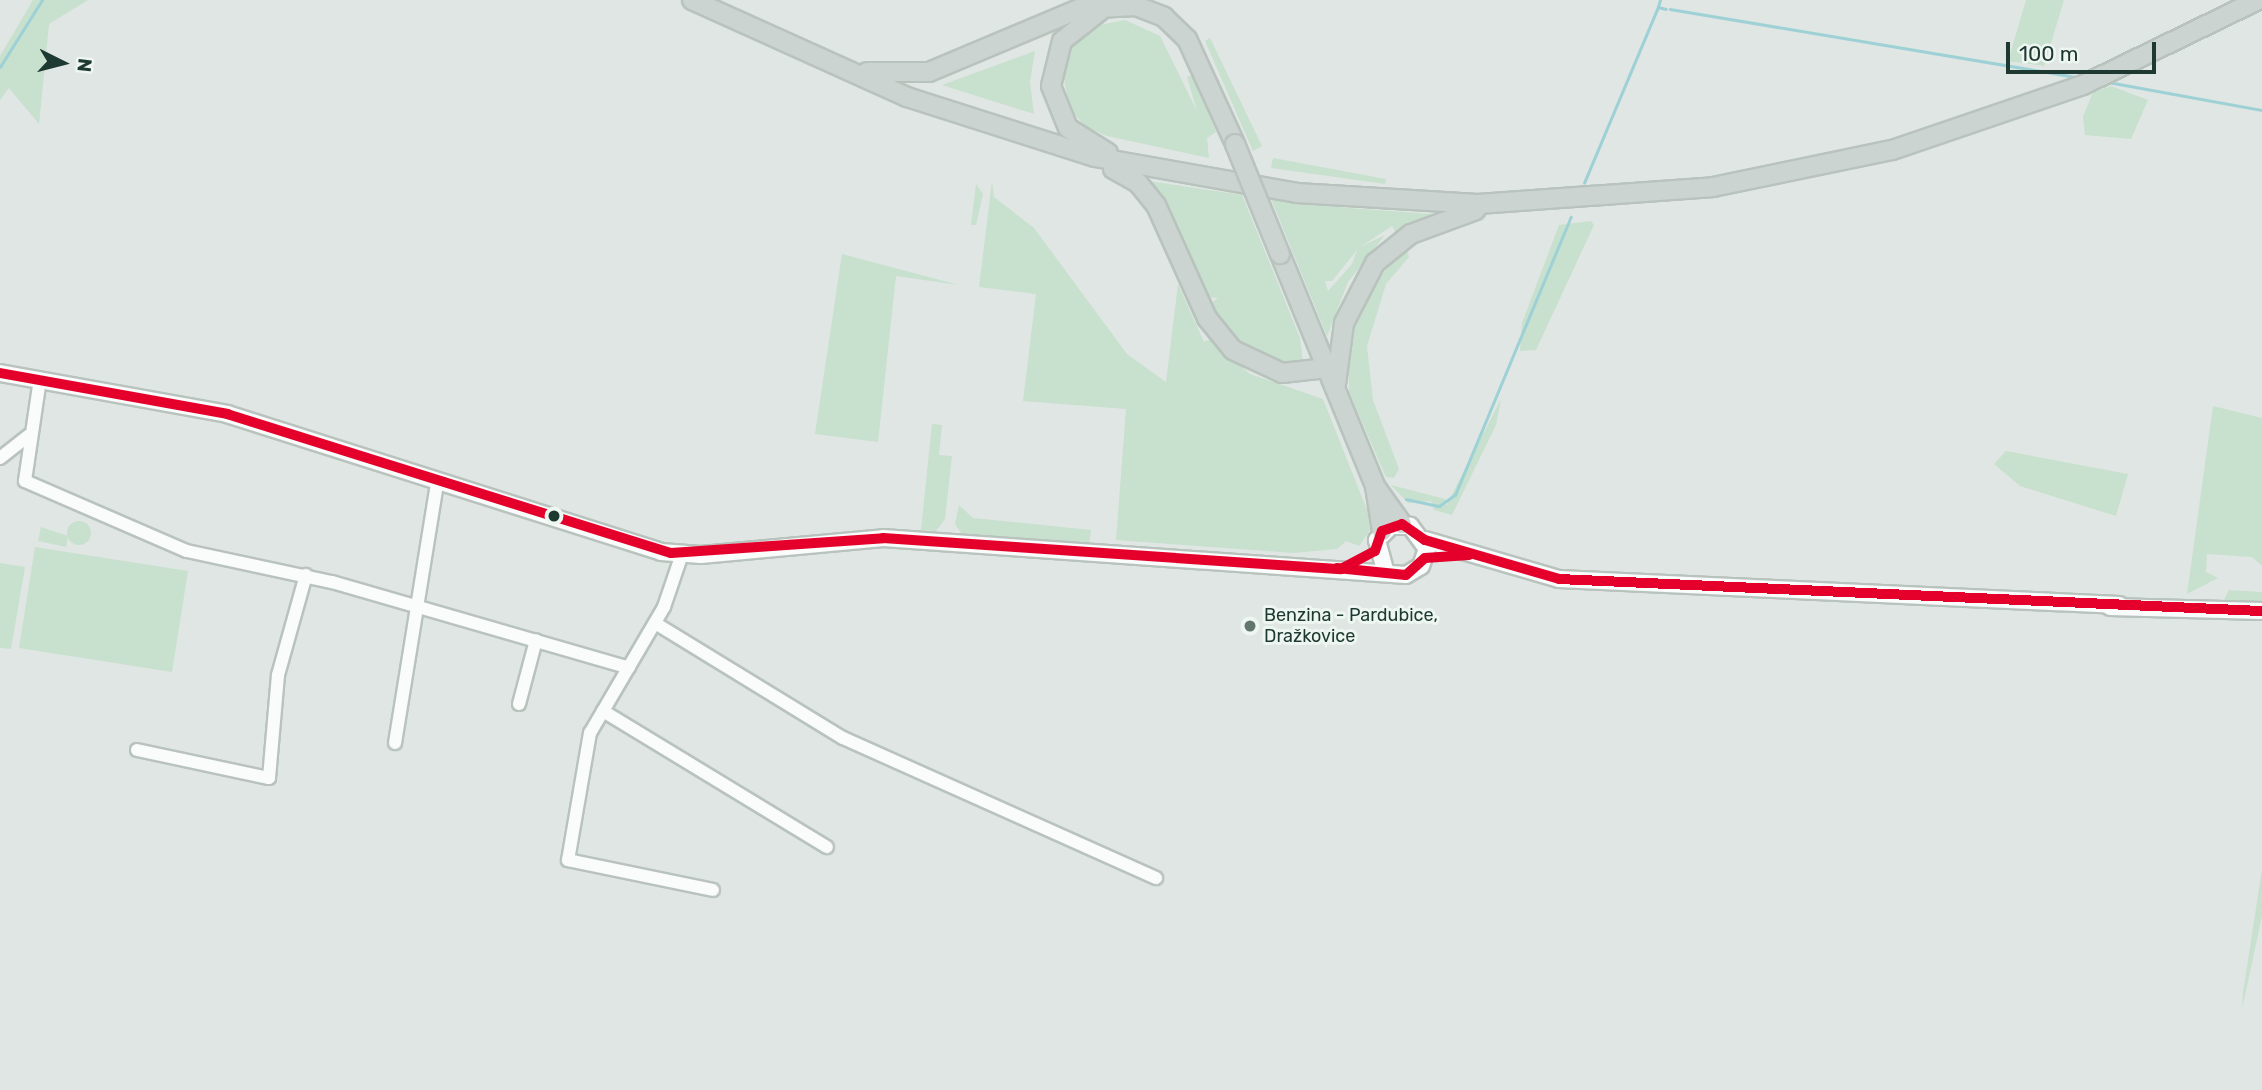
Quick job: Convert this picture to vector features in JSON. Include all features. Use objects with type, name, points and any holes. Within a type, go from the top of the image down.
[{"type":"main road","points":[[692,0],[822,61],[949,113],[1068,150],[1147,169],[1334,198],[1490,204],[1643,196],[1782,176],[1945,135],[2113,73],[2258,0]]},
{"type":"main road","points":[[822,61],[886,76],[920,74],[1079,9],[1127,5],[1157,13],[1187,39],[1235,144],[1375,486],[1382,531],[1375,551],[1340,569]]},
{"type":"main road","points":[[1127,5],[1098,11],[1068,32],[1055,54],[1051,86],[1056,109],[1074,132],[1147,169]]},
{"type":"main road","points":[[1068,150],[1125,174],[1151,197],[1207,318],[1233,350],[1282,373],[1327,368]]},
{"type":"main road","points":[[1335,387],[1344,323],[1375,263],[1411,233],[1490,204]]},
{"type":"main road","points":[[0,373],[203,408],[636,546],[682,554],[883,538],[1385,570],[1406,575],[1425,558],[1460,552]]},
{"type":"main road","points":[[1375,486],[1402,524],[1425,540],[1559,579],[2262,611]]},
{"type":"main road","points":[[1382,531],[1402,524]]},
{"type":"main road","points":[[1425,540],[1425,558]]},
{"type":"main road","points":[[1375,551],[1385,570]]},
{"type":"main road","points":[[2014,600],[2064,608],[2119,605]]},
{"type":"street","points":[[40,379],[29,436],[25,481],[187,551],[306,575],[415,604],[629,668]]},
{"type":"street","points":[[0,458],[29,436]]},
{"type":"street","points":[[395,743],[415,604],[437,483]]},
{"type":"street","points":[[682,554],[655,623],[590,733],[568,860],[713,890]]},
{"type":"street","points":[[137,750],[269,778],[278,675],[306,575]]},
{"type":"street","points":[[655,623],[843,738],[1156,878]]},
{"type":"street","points":[[519,704],[536,640]]},
{"type":"street","points":[[603,711],[827,847]]},
{"type":"green space","points":[[33,0],[88,0],[49,24],[39,124],[9,88],[0,100],[0,56]]},
{"type":"green space","points":[[2026,0],[2064,0],[2044,66],[2008,61]]},
{"type":"green space","points":[[1125,20],[1160,36],[1197,111],[1187,77],[1192,75],[1216,132],[1207,138],[1209,158],[1107,136],[1085,126],[1070,109],[1063,74],[1073,42],[1100,25]]},
{"type":"green space","points":[[1210,38],[1262,146],[1253,151],[1205,41]]},
{"type":"green space","points":[[1035,51],[1030,82],[1034,114],[942,85]]},
{"type":"green space","points":[[2111,86],[2148,100],[2131,139],[2085,135],[2083,117],[2093,92]]},
{"type":"green space","points":[[1273,158],[1386,179],[1385,184],[1271,168]]},
{"type":"green space","points":[[992,181],[994,197],[1034,228],[1127,354],[1166,382],[1178,284],[1204,342],[1210,339],[1250,374],[1323,399],[1369,515],[1370,530],[1359,546],[1346,541],[1337,549],[1293,553],[1116,540],[1126,409],[1023,401],[1036,294],[979,287]]},
{"type":"green space","points":[[1149,181],[1242,195],[1300,338],[1303,362],[1275,362],[1239,343],[1213,312],[1210,304],[1218,298],[1206,297]]},
{"type":"green space","points":[[976,184],[983,194],[976,225],[971,225]]},
{"type":"green space","points":[[1271,199],[1432,214],[1396,233],[1392,226],[1360,247],[1385,235],[1348,282],[1327,336]],"holes":[[[1357,250],[1352,264],[1328,291],[1325,281],[1332,281]]]},
{"type":"green space","points":[[1591,221],[1594,225],[1536,350],[1520,351],[1522,323],[1559,225]]},
{"type":"green space","points":[[1406,247],[1409,257],[1386,284],[1367,346],[1373,400],[1399,469],[1394,478],[1386,477],[1349,392],[1348,343],[1368,290]]},
{"type":"green space","points":[[842,254],[959,285],[896,276],[878,442],[815,434]]},
{"type":"green space","points":[[1501,399],[1496,425],[1452,515],[1434,510],[1431,501],[1408,503],[1391,485],[1445,499],[1446,506]]},
{"type":"green space","points":[[2213,406],[2262,418],[2262,566],[2252,557],[2207,554],[2206,572],[2218,578],[2187,594]]},
{"type":"green space","points":[[932,424],[942,425],[939,455],[952,456],[945,519],[936,531],[921,530]]},
{"type":"green space","points":[[2006,451],[2128,474],[2116,516],[2020,486],[1994,464]]},
{"type":"green space","points":[[959,505],[973,518],[1091,530],[1089,545],[962,534],[955,524]]},
{"type":"green space","points":[[79,521],[88,524],[91,533],[88,542],[79,545],[70,542],[67,533],[70,524]]},
{"type":"green space","points":[[41,527],[68,536],[66,547],[38,541]]},
{"type":"green space","points":[[35,547],[188,571],[172,672],[19,648]]},
{"type":"green space","points":[[0,563],[25,567],[11,649],[0,648]]},
{"type":"green space","points":[[2229,590],[2262,592],[2262,602],[2224,600]]},
{"type":"green space","points":[[2262,869],[2262,916],[2242,1009],[2243,993]]},
{"type":"waterway","points":[[0,67],[42,0]]},
{"type":"waterway","points":[[1658,7],[1660,0]]},
{"type":"waterway","points":[[1584,183],[1658,7],[1666,9]]},
{"type":"waterway","points":[[1670,9],[2081,78]]},
{"type":"waterway","points":[[2108,82],[2262,110]]},
{"type":"waterway","points":[[1406,499],[1439,506],[1455,495],[1571,217]]},
{"type":"transit line","points":[[0,373],[227,414],[671,553],[883,538],[1341,569],[1375,551],[1382,531],[1402,524],[1425,540],[1559,579],[2262,611]]},
{"type":"transit line","points":[[1337,568],[1406,575],[1425,558],[1469,555]]},
{"type":"place","name":"Benzina - Pardubice, Dražkovice","points":[[1250,626]]}]
